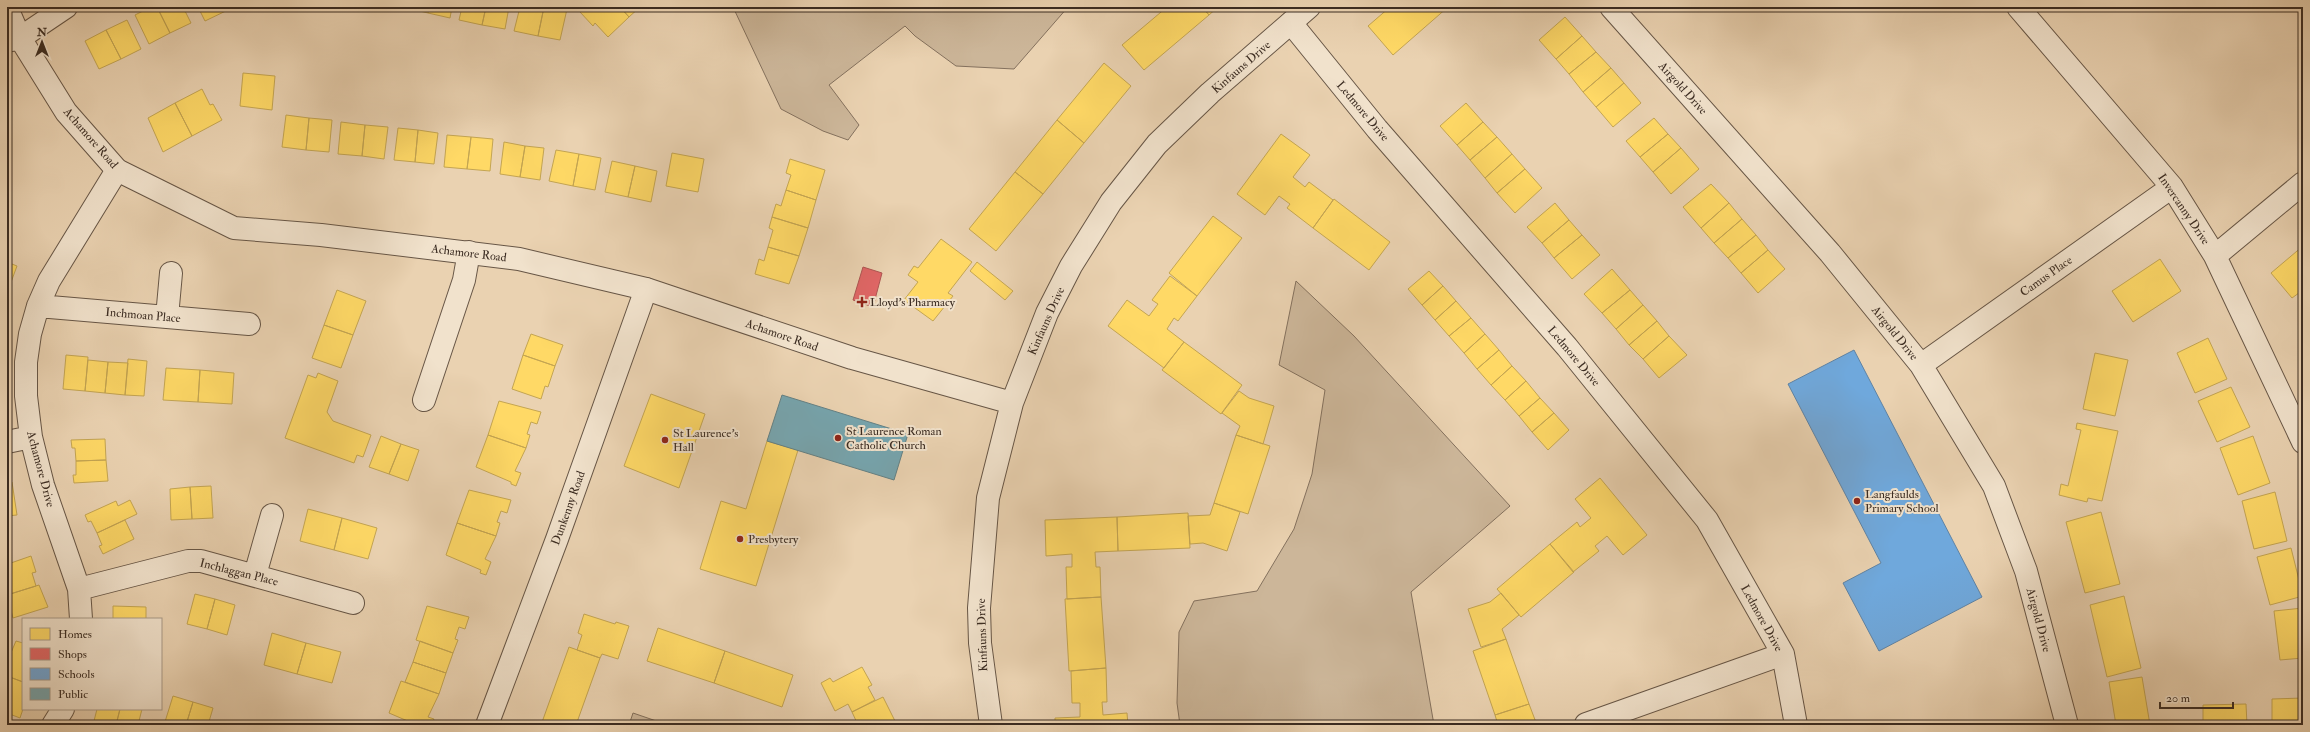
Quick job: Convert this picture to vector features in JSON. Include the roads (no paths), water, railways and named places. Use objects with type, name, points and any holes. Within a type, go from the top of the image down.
[{"type":"street","points":[[13,39],[66,7]]},
{"type":"street","name":"Kinfauns Drive","points":[[991,725],[980,643],[979,608],[988,498],[1012,403],[1047,313],[1071,266],[1111,202],[1157,144],[1210,93],[1309,7]]},
{"type":"street","name":"Airgold Drive","points":[[1611,7],[1830,253],[1921,365],[1994,486],[2026,571],[2067,725]]},
{"type":"street","name":"Invercanny Drive","points":[[2018,7],[2172,187],[2215,256],[2303,442]]},
{"type":"street","name":"Achamore Road","points":[[7,8],[13,39],[66,112],[117,170],[234,228],[321,234],[519,259],[646,289],[852,358],[1012,403]]},
{"type":"street","name":"Ledmore Drive","points":[[1291,23],[1377,128],[1566,346],[1707,520],[1783,654],[1796,725]]},
{"type":"street","name":"Achamore Drive","points":[[81,618],[79,589],[43,485],[31,437],[26,396],[26,362],[30,334],[38,306],[49,281],[117,170]]},
{"type":"street","points":[[2215,256],[2303,183]]},
{"type":"street","name":"Camus Place","points":[[1921,365],[2172,187]]},
{"type":"street","points":[[424,400],[464,280],[468,252]]},
{"type":"street","points":[[167,317],[171,273]]},
{"type":"street","name":"Dunkenny Road","points":[[486,725],[557,540],[646,289]]},
{"type":"street","name":"Inchmoan Place","points":[[38,306],[249,324]]},
{"type":"street","points":[[7,442],[31,437]]},
{"type":"street","points":[[255,575],[272,515]]},
{"type":"street","name":"Inchlaggan Place","points":[[79,589],[188,561],[213,563],[353,603]]},
{"type":"street","points":[[1586,724],[1783,654]]},
{"type":"street","points":[[53,725],[62,710]]},
{"type":"place","name":"Lloyd's Pharmacy","points":[[862,302]]},
{"type":"place","name":"St Laurence Roman Catholic Church","points":[[838,438]]},
{"type":"place","name":"St Laurence's Hall","points":[[665,440]]},
{"type":"place","name":"Langfaulds Primary School","points":[[1857,501]]},
{"type":"place","name":"Presbytery","points":[[740,539]]}]
